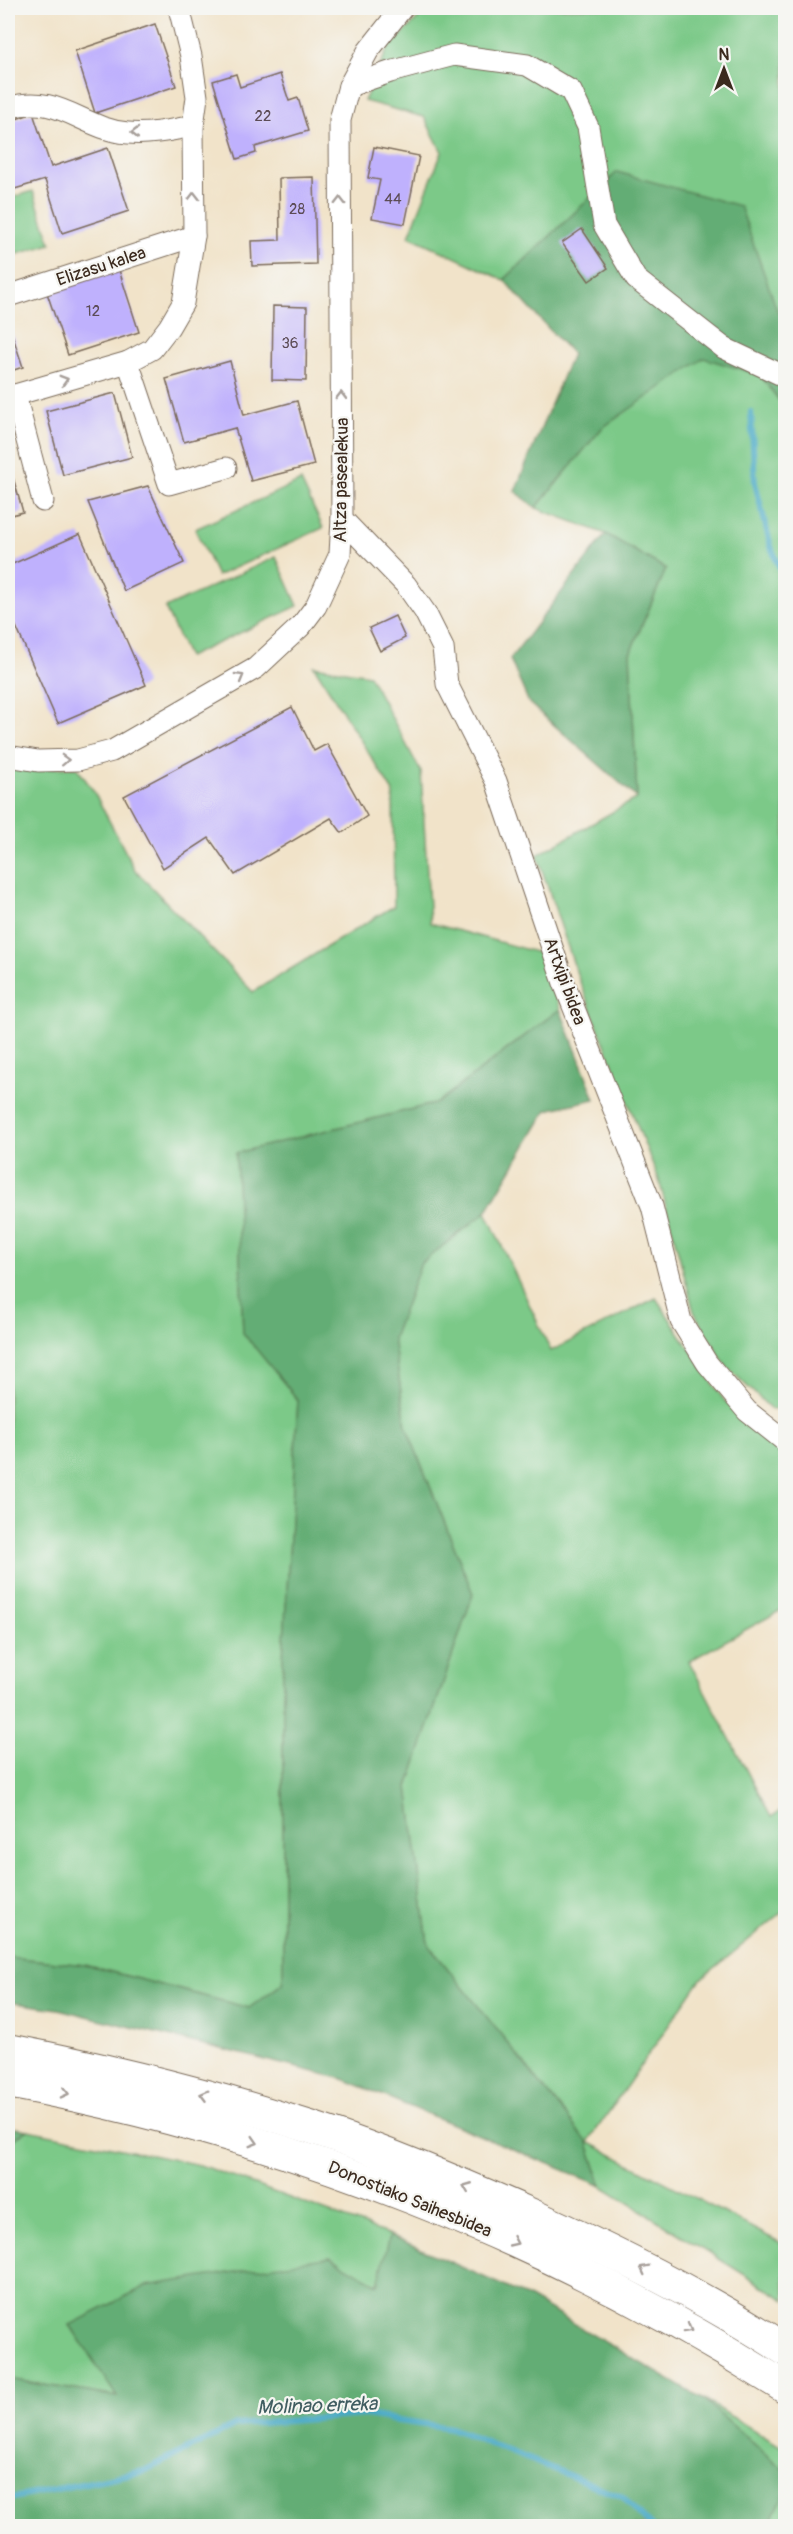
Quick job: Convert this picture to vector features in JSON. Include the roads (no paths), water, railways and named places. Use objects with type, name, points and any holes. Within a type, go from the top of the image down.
[{"type":"highway","name":"Donostiako Saihesbidea","points":[[8,2050],[141,2078],[226,2101],[313,2128],[404,2161],[547,2222],[635,2264],[786,2350]]},
{"type":"highway","name":"Donostiako Saihesbidea","points":[[8,2082],[132,2108],[219,2131],[393,2189],[490,2230],[630,2297],[786,2388]]},
{"type":"street","points":[[43,501],[11,396],[128,362],[152,349],[169,327],[183,303],[194,236],[193,126],[197,97],[191,56],[179,8]]},
{"type":"street","name":"Altza pasealekua","points":[[8,756],[38,761],[68,760],[112,751],[256,668],[301,626],[316,606],[340,554],[342,519],[340,120],[349,86],[368,51],[402,8]]},
{"type":"street","points":[[349,86],[390,72],[454,55],[527,65],[571,91],[588,127],[604,225],[636,279],[724,348],[786,377]]},
{"type":"street","points":[[8,108],[24,103],[50,104],[106,129],[127,133],[150,133],[193,126]]},
{"type":"street","name":"Elizasu kalea","points":[[8,296],[194,236]]},
{"type":"street","points":[[128,362],[169,484],[226,468]]},
{"type":"street","name":"Artxipi bidea","points":[[342,519],[406,585],[425,612],[443,648],[447,684],[496,781],[564,983],[652,1206],[681,1321],[707,1363],[747,1411],[786,1442]]},
{"type":"waterway","points":[[751,412],[755,483],[771,547],[786,583]]},
{"type":"waterway","name":"Molinao erreka","points":[[8,2499],[144,2471],[236,2425],[365,2415],[451,2428],[623,2497],[651,2526]]}]
